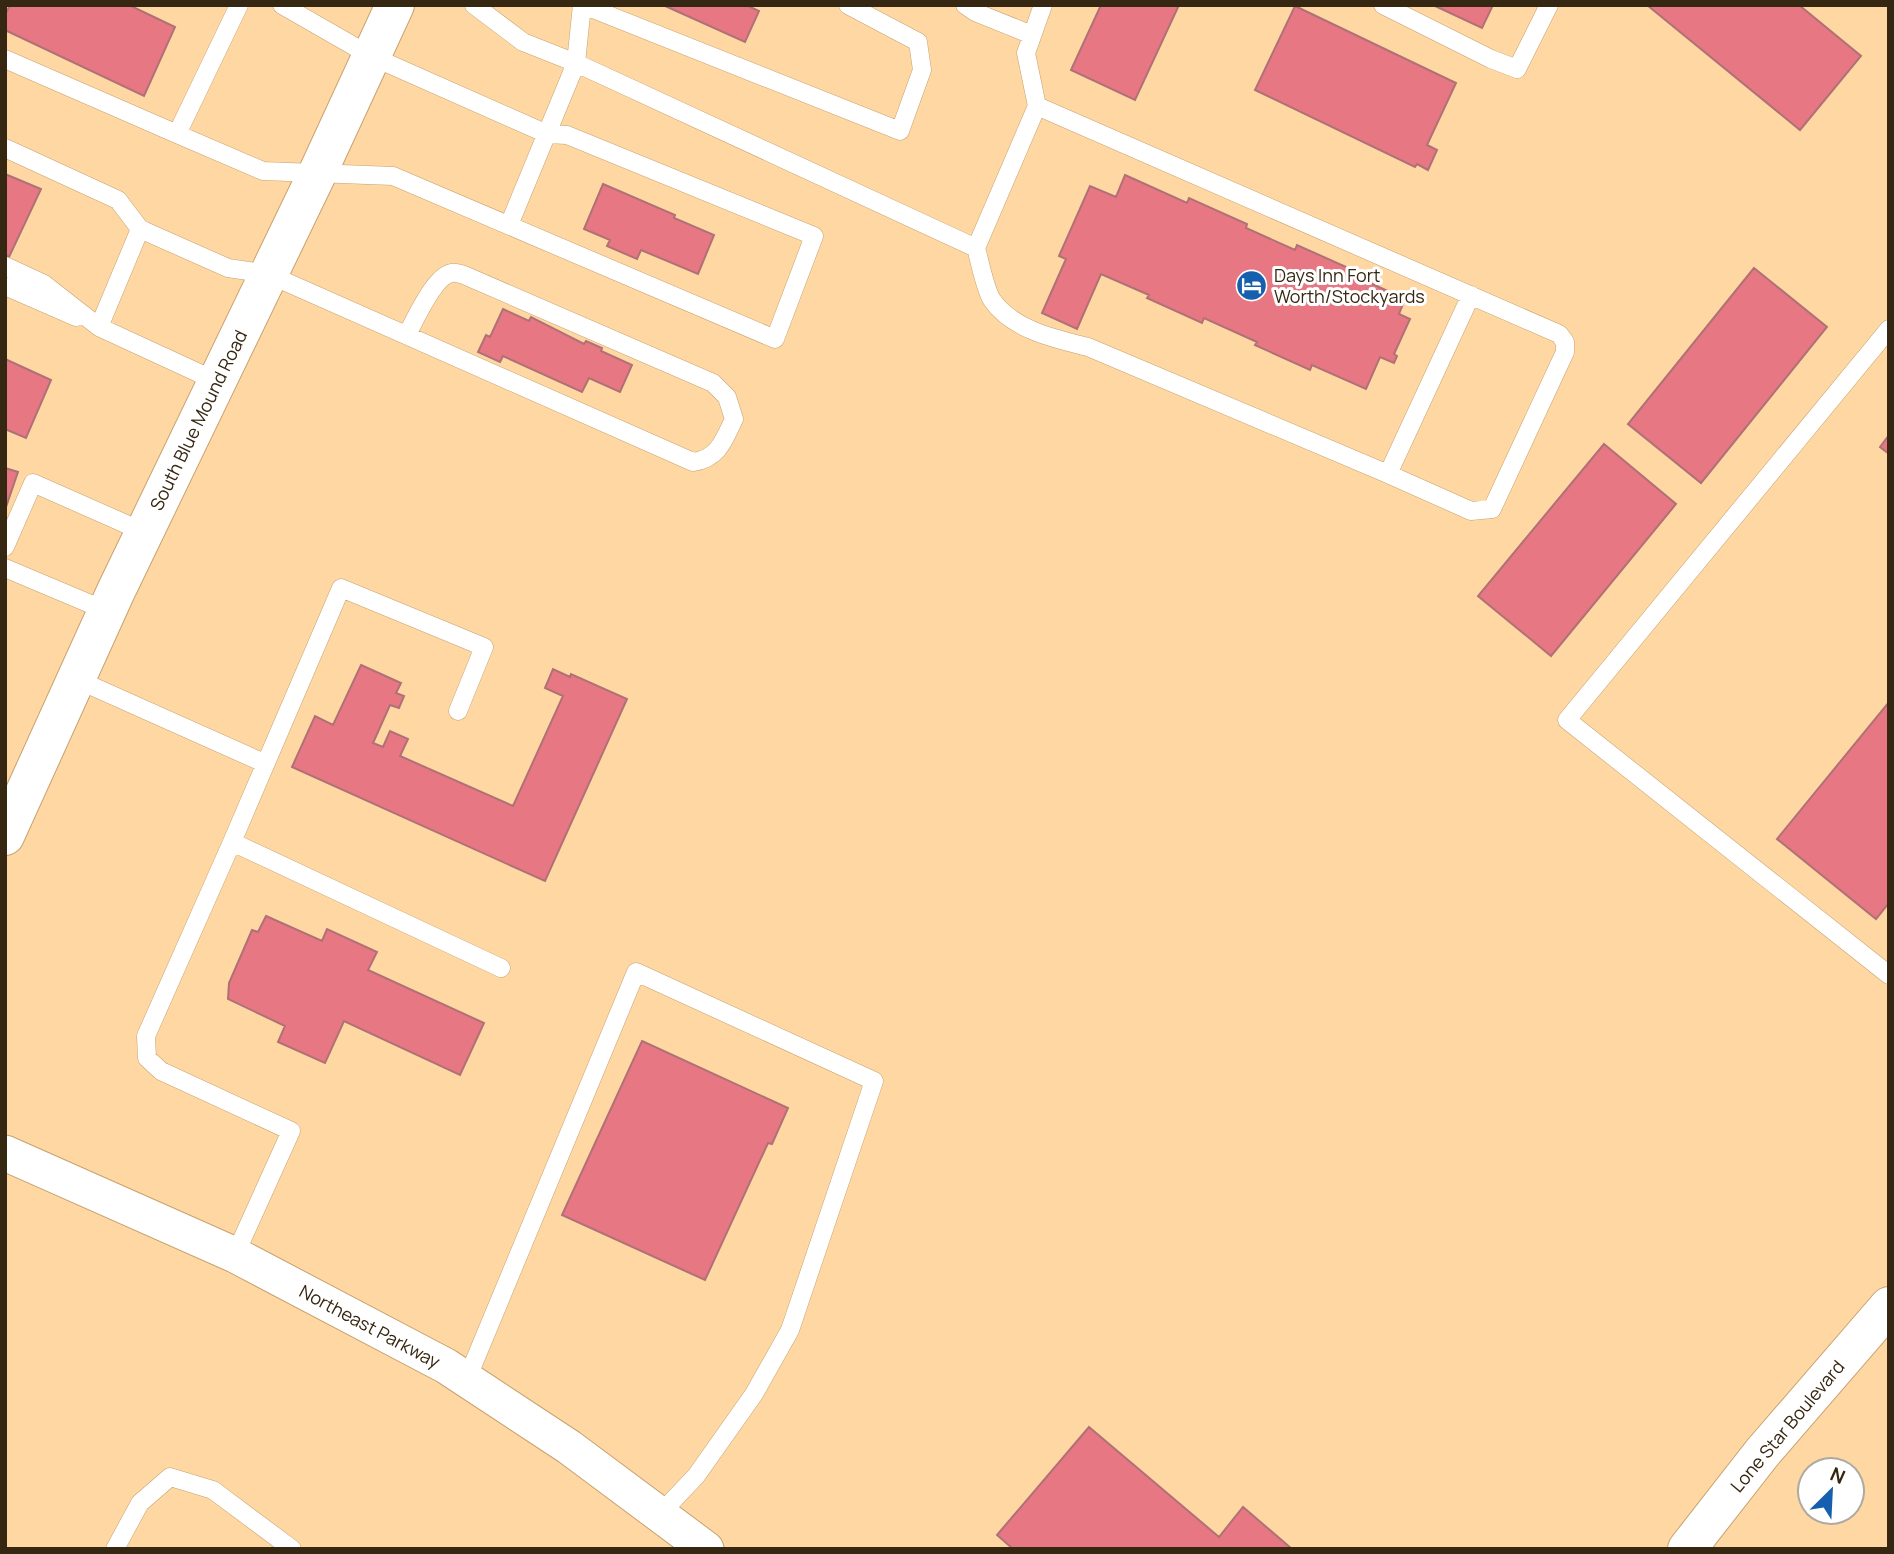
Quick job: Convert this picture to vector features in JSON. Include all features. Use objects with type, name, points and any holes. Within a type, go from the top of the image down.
[{"type":"main road","name":"South Blue Mound Road","points":[[5,836],[144,532],[317,174],[395,5]]},
{"type":"main road","name":"Lone Star Boulevard","points":[[1687,1549],[1762,1453],[1889,1306]]},
{"type":"street","name":"Northeast Parkway","points":[[5,1153],[236,1255],[446,1366],[569,1447],[706,1549]]},
{"type":"lane","points":[[177,134],[239,5]]},
{"type":"lane","points":[[5,59],[263,171],[393,176],[775,339],[814,236],[567,135],[547,134],[371,56],[282,5]]},
{"type":"lane","points":[[474,5],[523,42],[576,62],[976,248]]},
{"type":"lane","points":[[509,225],[576,62],[583,5],[900,131],[922,70],[918,42],[848,5]]},
{"type":"lane","points":[[965,5],[975,12],[1032,35]]},
{"type":"lane","points":[[1037,106],[1559,334],[1565,342],[1565,352],[1492,509],[1471,511],[1088,347],[1054,339],[1016,322],[992,299],[976,248],[1037,106],[1026,52],[1043,5]]},
{"type":"lane","points":[[1383,5],[1491,59],[1517,69],[1549,5]]},
{"type":"lane","points":[[5,150],[118,200],[140,229],[228,268],[268,274],[693,462],[707,460],[721,446],[734,419],[727,397],[713,383],[464,275],[451,273],[443,277],[424,302],[407,335]]},
{"type":"lane","points":[[99,327],[140,229]]},
{"type":"lane","points":[[5,266],[44,284],[99,327]]},
{"type":"lane","points":[[5,286],[216,381]]},
{"type":"lane","points":[[1388,474],[1471,295]]},
{"type":"lane","points":[[1889,329],[1567,720],[1889,975]]},
{"type":"lane","points":[[5,547],[33,483],[144,532]]},
{"type":"lane","points":[[5,568],[107,611]]},
{"type":"lane","points":[[236,1255],[291,1131],[161,1071],[147,1058],[146,1036],[341,588],[484,647],[458,711]]},
{"type":"lane","points":[[76,679],[264,763]]},
{"type":"lane","points":[[232,842],[501,968]]},
{"type":"lane","points":[[467,1379],[636,972],[874,1081],[790,1330],[754,1394],[696,1476],[660,1514]]},
{"type":"lane","points":[[115,1549],[140,1503],[170,1477],[213,1490],[292,1549]]},
{"type":"building","points":[[10,5],[129,5],[175,27],[144,96],[5,30],[5,15]]},
{"type":"building","points":[[663,5],[746,5],[759,11],[745,42]]},
{"type":"building","points":[[1101,5],[1179,5],[1135,100],[1071,70]]},
{"type":"building","points":[[1433,5],[1493,5],[1482,28]]},
{"type":"building","points":[[1647,5],[1799,5],[1861,56],[1800,130]]},
{"type":"building","points":[[1295,6],[1456,83],[1427,145],[1437,150],[1428,170],[1417,164],[1415,167],[1255,90]]},
{"type":"building","points":[[5,174],[41,189],[9,257],[5,255]]},
{"type":"building","name":"Days Inn Fort Worth/Stockyards","points":[[1125,175],[1187,203],[1189,198],[1247,224],[1246,228],[1295,250],[1297,245],[1355,271],[1353,275],[1405,299],[1399,314],[1410,319],[1394,354],[1397,356],[1394,363],[1380,357],[1366,389],[1312,365],[1310,370],[1255,345],[1257,342],[1204,318],[1202,323],[1101,274],[1077,329],[1042,313],[1066,259],[1059,256],[1090,186],[1116,197]]},
{"type":"building","points":[[603,184],[714,235],[698,274],[641,250],[637,259],[607,246],[610,240],[584,229]]},
{"type":"building","points":[[1754,268],[1827,327],[1701,483],[1628,424]]},
{"type":"building","points":[[503,309],[529,321],[531,317],[584,344],[586,341],[602,348],[601,351],[632,365],[620,392],[589,378],[582,392],[503,356],[500,362],[478,352],[486,335],[490,337]]},
{"type":"building","points":[[5,359],[51,380],[26,438],[5,429]]},
{"type":"building","points":[[1889,435],[1889,454],[1880,447]]},
{"type":"building","points":[[1604,444],[1676,504],[1551,656],[1478,596]]},
{"type":"building","points":[[5,468],[18,472],[6,507],[5,507]]},
{"type":"building","points":[[361,665],[401,683],[396,693],[404,696],[399,708],[390,705],[373,743],[383,747],[390,731],[408,739],[400,756],[513,806],[563,696],[545,688],[553,669],[570,677],[571,674],[627,699],[545,881],[292,767],[315,716],[333,725]]},
{"type":"building","points":[[1889,702],[1889,903],[1876,919],[1777,839]]},
{"type":"building","points":[[266,916],[322,941],[327,929],[377,952],[368,970],[484,1023],[460,1075],[344,1021],[325,1063],[278,1042],[285,1026],[228,999],[229,983],[252,930],[258,932]]},
{"type":"building","points":[[642,1041],[788,1108],[772,1144],[768,1143],[705,1280],[562,1215]]},
{"type":"building","points":[[1089,1427],[1219,1537],[1243,1507],[1292,1549],[1013,1549],[997,1535]]},
{"type":"place","name":"Days Inn Fort Worth/Stockyards","points":[[1251,285]]}]
